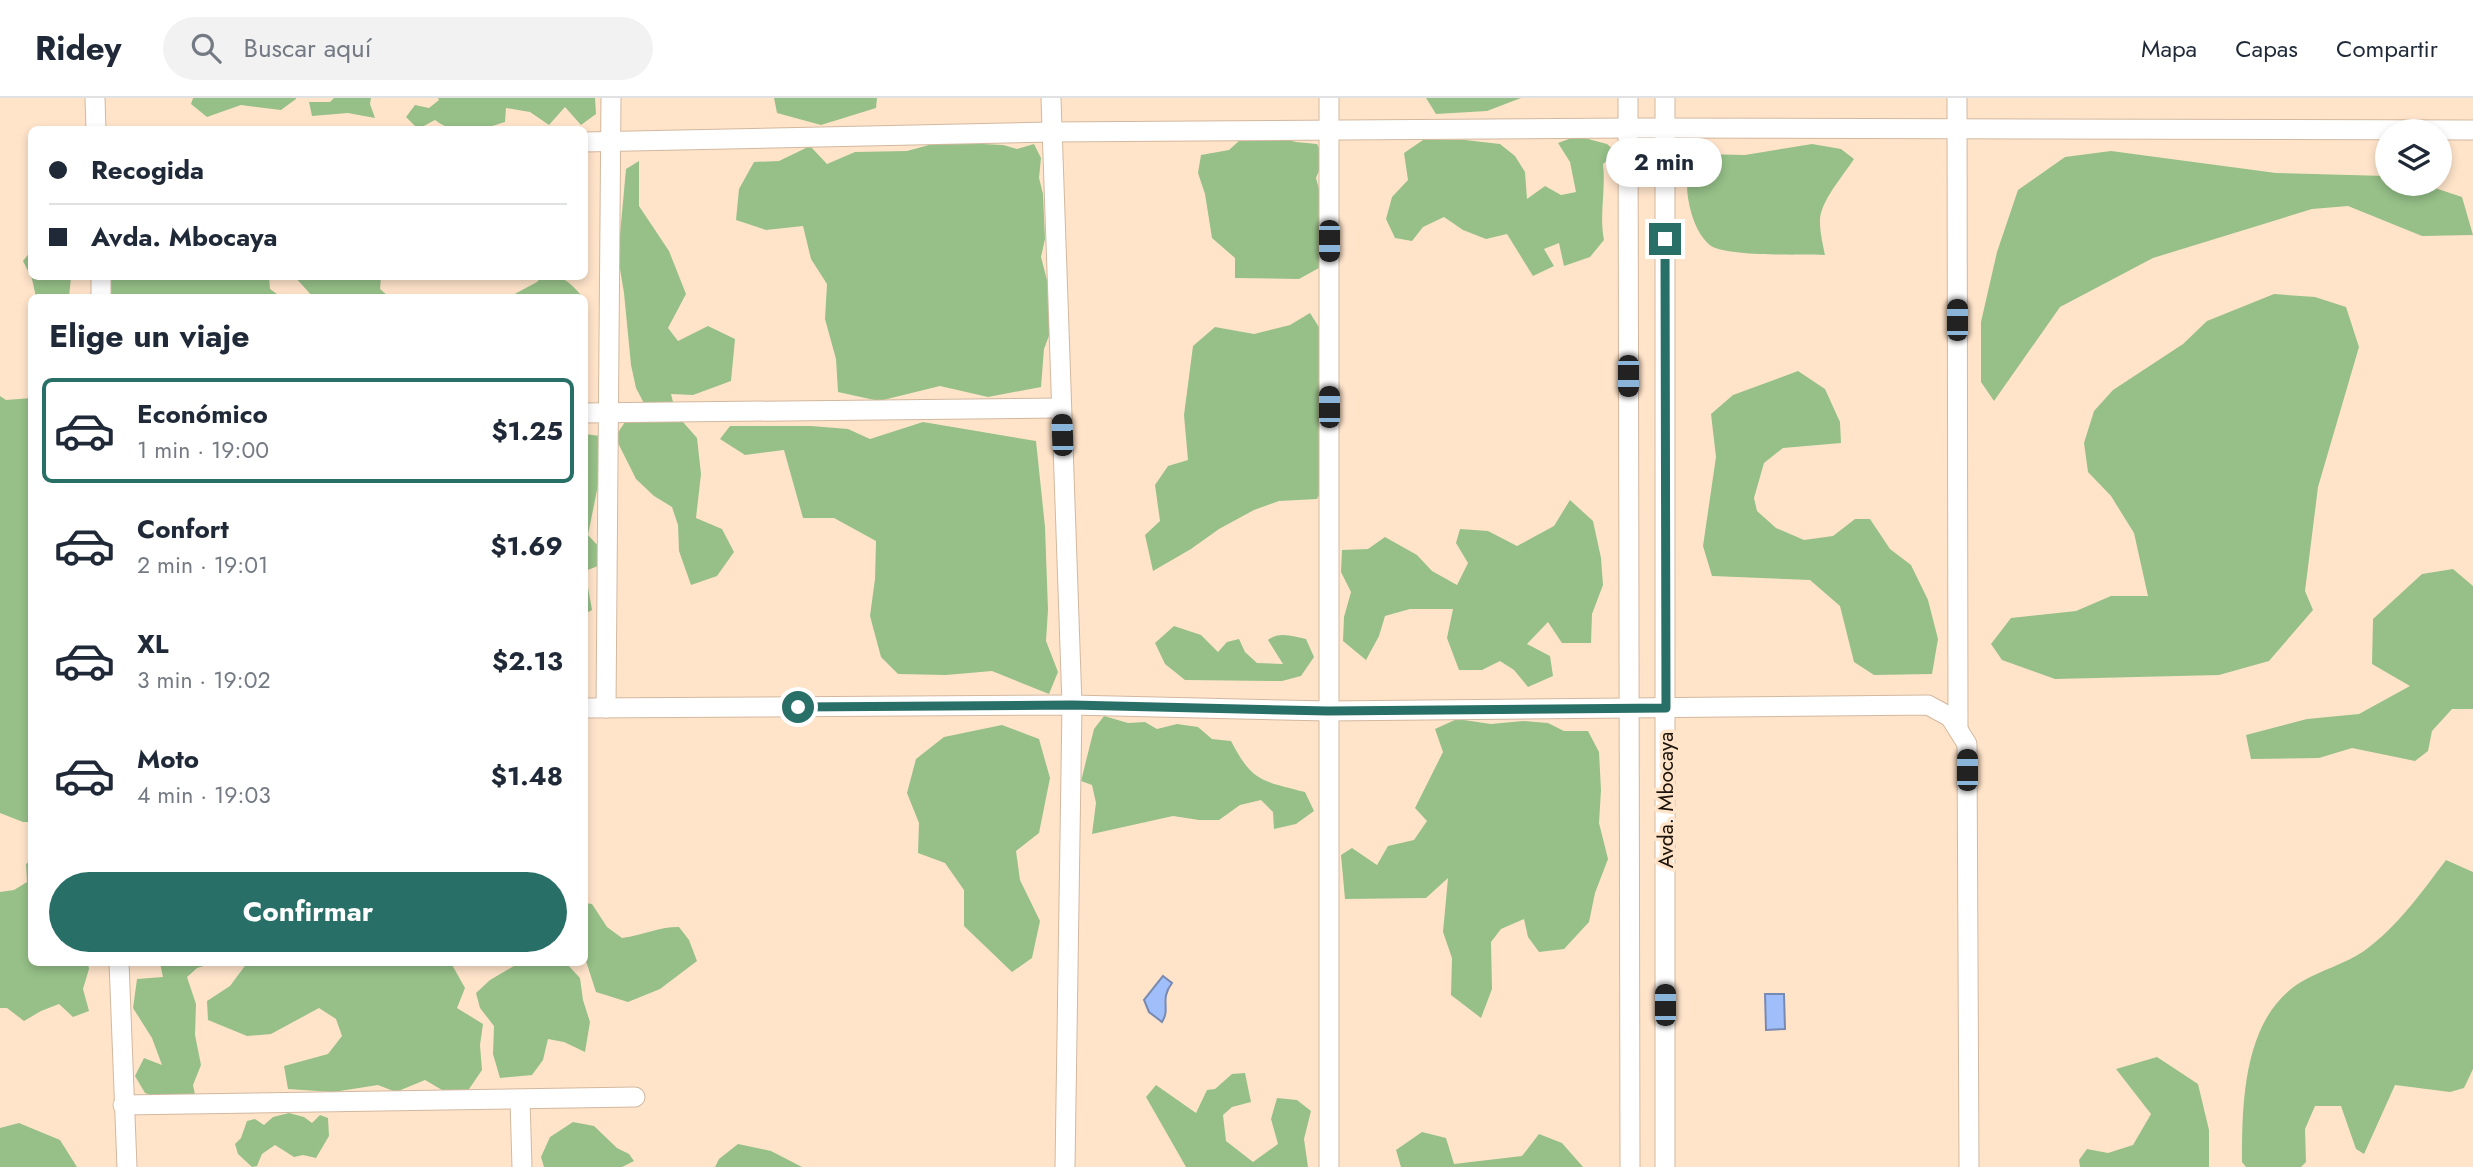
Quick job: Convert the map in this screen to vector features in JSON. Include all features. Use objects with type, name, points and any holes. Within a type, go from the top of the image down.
[{"type":"street","points":[[95,98],[96,126]]},
{"type":"street","points":[[606,708],[611,98]]},
{"type":"street","points":[[1051,98],[1072,705],[1065,1167]]},
{"type":"street","points":[[1329,98],[1329,1167]]},
{"type":"street","points":[[1628,98],[1630,1167]]},
{"type":"street","name":"Avda. Mbocaya","points":[[1665,98],[1665,1167]]},
{"type":"street","points":[[1957,98],[1958,729]]},
{"type":"street","points":[[588,142],[1051,132],[1627,128],[2473,130]]},
{"type":"street","points":[[588,412],[1061,408]]},
{"type":"street","points":[[588,708],[1072,705],[1328,711],[1928,705],[1950,717],[1967,744],[1969,1167]]},
{"type":"street","points":[[119,966],[127,1167]]},
{"type":"street","points":[[123,1105],[635,1097]]},
{"type":"street","points":[[520,1100],[522,1167]]},
{"type":"green space","points":[[193,98],[296,99],[281,110],[241,105],[207,117],[191,104]]},
{"type":"green space","points":[[334,98],[371,98],[370,104],[375,118],[348,113],[312,116],[309,102],[330,102]]},
{"type":"green space","points":[[438,98],[595,98],[596,114],[581,125],[565,107],[549,125],[530,112],[506,108],[505,122],[491,126],[446,126],[435,120],[424,126],[415,126],[406,117],[415,105],[429,108]]},
{"type":"green space","points":[[774,98],[877,98],[876,108],[821,125],[777,113]]},
{"type":"green space","points":[[1426,98],[1521,98],[1487,111],[1436,114]]},
{"type":"green space","points":[[1251,130],[1296,142],[1317,144],[1324,158],[1316,178],[1328,222],[1319,268],[1299,279],[1235,278],[1235,258],[1212,238],[1205,194],[1198,173],[1201,155],[1229,150]]},
{"type":"green space","points":[[1577,136],[1607,144],[1616,152],[1603,164],[1604,240],[1590,257],[1564,266],[1559,243],[1544,249],[1554,266],[1533,276],[1507,234],[1486,239],[1463,230],[1444,217],[1423,227],[1412,241],[1395,238],[1386,219],[1392,197],[1408,180],[1404,153],[1423,140],[1465,140],[1500,144],[1515,156],[1525,172],[1527,199],[1545,186],[1561,195],[1576,192],[1570,162],[1558,143]]},
{"type":"green space","points":[[940,142],[1003,145],[1017,149],[1034,144],[1041,158],[1039,178],[1043,194],[1045,239],[1041,257],[1047,280],[1050,333],[1044,349],[1041,387],[988,397],[940,386],[879,401],[838,392],[836,359],[825,319],[827,284],[811,259],[803,226],[766,230],[736,220],[739,189],[754,162],[779,161],[810,146],[827,164],[855,152],[907,151]]},
{"type":"green space","points":[[1812,144],[1841,149],[1854,159],[1823,207],[1820,230],[1825,255],[1733,252],[1720,250],[1707,243],[1693,218],[1687,191],[1690,174],[1703,154],[1745,155]]},
{"type":"green space","points":[[2111,151],[2276,173],[2375,176],[2375,196],[2452,196],[2452,194],[2462,197],[2473,235],[2422,236],[2348,206],[2312,209],[2153,258],[2060,307],[1994,401],[1981,382],[1981,322],[1997,252],[2018,190],[2065,157]]},
{"type":"green space","points":[[639,161],[639,206],[669,251],[686,294],[668,328],[678,341],[708,326],[735,339],[731,381],[693,395],[671,394],[676,414],[697,438],[701,474],[696,518],[722,529],[734,552],[717,576],[691,585],[679,551],[678,525],[672,507],[654,496],[636,479],[615,437],[631,413],[648,411],[636,388],[631,365],[618,257],[626,169]]},
{"type":"green space","points":[[28,255],[28,271],[23,261]]},
{"type":"green space","points":[[32,280],[71,280],[69,294],[35,294]]},
{"type":"green space","points":[[109,280],[269,280],[270,289],[277,294],[109,294]]},
{"type":"green space","points":[[298,280],[381,280],[380,289],[386,294],[310,294]]},
{"type":"green space","points":[[566,280],[580,294],[515,294],[537,282]]},
{"type":"green space","points":[[2274,294],[2315,297],[2346,307],[2359,347],[2318,487],[2305,591],[2313,610],[2269,661],[2219,675],[2055,679],[2002,660],[1991,644],[2011,618],[2076,611],[2111,596],[2148,596],[2134,533],[2111,496],[2088,472],[2084,443],[2094,411],[2113,390],[2183,344],[2207,321]]},
{"type":"green space","points":[[1310,313],[1322,332],[1331,470],[1317,499],[1279,501],[1254,510],[1153,571],[1145,535],[1160,521],[1155,485],[1168,466],[1188,460],[1184,415],[1193,346],[1215,327],[1254,334],[1290,325]]},
{"type":"green space","points":[[1798,371],[1825,389],[1840,422],[1841,443],[1783,448],[1764,463],[1754,498],[1757,511],[1776,528],[1804,540],[1833,536],[1855,519],[1870,519],[1890,549],[1911,565],[1928,600],[1938,639],[1932,674],[1874,675],[1854,662],[1840,606],[1810,580],[1712,576],[1703,546],[1716,457],[1711,414],[1733,395]]},
{"type":"green space","points":[[0,396],[6,400],[28,398],[28,822],[0,813]]},
{"type":"green space","points":[[923,422],[1036,441],[1045,527],[1048,610],[1046,641],[1058,672],[1049,694],[992,671],[946,675],[898,674],[881,657],[870,616],[876,541],[834,518],[803,518],[784,450],[745,455],[720,439],[730,426],[811,426],[848,429],[870,439]]},
{"type":"green space","points":[[588,434],[600,436],[604,455],[588,535]]},
{"type":"green space","points":[[1570,500],[1593,521],[1601,558],[1603,585],[1592,614],[1591,643],[1562,643],[1548,622],[1527,644],[1550,656],[1553,676],[1528,687],[1514,670],[1500,661],[1482,670],[1459,670],[1447,638],[1453,609],[1410,609],[1385,616],[1379,636],[1366,660],[1343,641],[1344,617],[1351,592],[1341,572],[1342,550],[1368,549],[1385,537],[1417,555],[1432,571],[1457,585],[1468,563],[1456,543],[1460,529],[1488,531],[1517,546],[1554,526]]},
{"type":"green space","points":[[588,535],[601,549],[598,566],[588,570]]},
{"type":"green space","points":[[2453,569],[2473,586],[2473,709],[2452,709],[2432,731],[2428,751],[2415,761],[2352,748],[2319,758],[2251,759],[2246,735],[2307,719],[2359,714],[2410,686],[2372,664],[2373,619],[2422,574]]},
{"type":"green space","points":[[588,588],[592,610],[588,612]]},
{"type":"green space","points":[[1174,626],[1201,635],[1218,652],[1227,642],[1239,639],[1245,652],[1257,663],[1283,664],[1268,640],[1281,635],[1306,639],[1314,657],[1301,676],[1282,681],[1185,680],[1165,664],[1155,643]]},
{"type":"green space","points":[[1104,716],[1128,723],[1145,722],[1157,729],[1177,724],[1198,727],[1212,739],[1231,741],[1252,772],[1268,782],[1305,792],[1314,811],[1296,824],[1274,829],[1273,812],[1261,800],[1240,805],[1219,820],[1173,816],[1092,834],[1096,803],[1092,785],[1081,781],[1094,729]]},
{"type":"green space","points":[[1457,719],[1491,724],[1523,721],[1548,723],[1564,731],[1588,731],[1599,752],[1599,823],[1608,859],[1595,893],[1589,922],[1564,949],[1539,952],[1528,937],[1524,919],[1501,929],[1491,942],[1492,989],[1481,1018],[1451,995],[1452,958],[1443,932],[1448,878],[1426,898],[1345,899],[1341,855],[1352,848],[1377,865],[1388,846],[1414,840],[1427,821],[1415,808],[1443,752],[1435,729]]},
{"type":"green space","points":[[1002,725],[1039,739],[1050,778],[1039,833],[1016,851],[1020,880],[1040,921],[1032,958],[1012,972],[964,926],[964,890],[945,863],[918,853],[919,823],[907,793],[916,759],[944,737]]},
{"type":"green space","points":[[2446,860],[2473,872],[2473,1069],[2464,1088],[2450,1092],[2395,1085],[2364,1154],[2356,1149],[2341,1106],[2315,1106],[2305,1129],[2306,1162],[2301,1167],[2246,1167],[2242,1162],[2245,1088],[2257,1039],[2267,1017],[2282,997],[2301,982],[2357,956],[2388,931]]},
{"type":"green space","points":[[28,862],[28,966],[88,966],[83,989],[89,1011],[73,1017],[59,1004],[24,1021],[7,1008],[0,1008],[0,892],[14,890],[27,882]]},
{"type":"green space","points":[[588,903],[592,904],[607,927],[622,938],[679,927],[689,940],[697,961],[660,989],[628,1002],[596,992],[588,966]]},
{"type":"green space","points":[[161,966],[204,966],[187,977],[196,1004],[195,1035],[201,1065],[193,1085],[197,1104],[178,1105],[145,1093],[135,1076],[144,1058],[162,1065],[152,1038],[133,1008],[137,979],[163,977]]},
{"type":"green space","points":[[245,966],[453,966],[465,988],[457,1008],[483,1024],[480,1045],[482,1070],[461,1101],[425,1080],[396,1092],[378,1085],[333,1092],[288,1089],[284,1066],[328,1054],[342,1036],[336,1019],[319,1008],[271,1034],[247,1036],[208,1020],[207,1001],[230,986]]},
{"type":"green space","points":[[514,966],[569,966],[580,978],[590,1022],[585,1052],[564,1042],[548,1039],[543,1060],[532,1075],[500,1078],[493,1054],[494,1026],[480,1008],[476,993],[490,980]]},
{"type":"green space","points":[[2157,1057],[2198,1084],[2209,1130],[2209,1167],[2080,1167],[2079,1160],[2087,1149],[2108,1153],[2133,1145],[2151,1114],[2116,1069]]},
{"type":"green space","points":[[1245,1073],[1251,1102],[1232,1107],[1223,1115],[1226,1141],[1253,1162],[1278,1144],[1271,1119],[1277,1098],[1297,1100],[1311,1111],[1304,1139],[1308,1167],[1186,1167],[1146,1097],[1156,1085],[1196,1113],[1207,1090],[1215,1089],[1232,1074]]},
{"type":"green space","points":[[289,1113],[304,1117],[312,1123],[320,1115],[328,1118],[329,1136],[316,1158],[303,1155],[294,1157],[275,1145],[262,1154],[257,1166],[252,1167],[238,1154],[235,1144],[241,1138],[247,1121],[255,1119],[264,1125],[273,1117]]},
{"type":"green space","points":[[573,1122],[594,1126],[634,1161],[622,1167],[544,1167],[541,1157],[550,1137]]},
{"type":"green space","points":[[19,1123],[60,1140],[77,1167],[0,1167],[0,1128]]},
{"type":"green space","points":[[1422,1132],[1446,1138],[1454,1164],[1522,1156],[1539,1134],[1562,1143],[1583,1167],[1401,1167],[1396,1150]]},
{"type":"green space","points":[[738,1144],[771,1151],[802,1167],[715,1167],[719,1159]]},
{"type":"water","points":[[1163,976],[1172,983],[1166,994],[1166,1012],[1162,1022],[1149,1012],[1144,1000]]},
{"type":"water","points":[[1765,994],[1784,994],[1785,1029],[1766,1030]]},
{"type":"route","points":[[798,707],[1072,705],[1328,711],[1666,708],[1665,239]]}]
